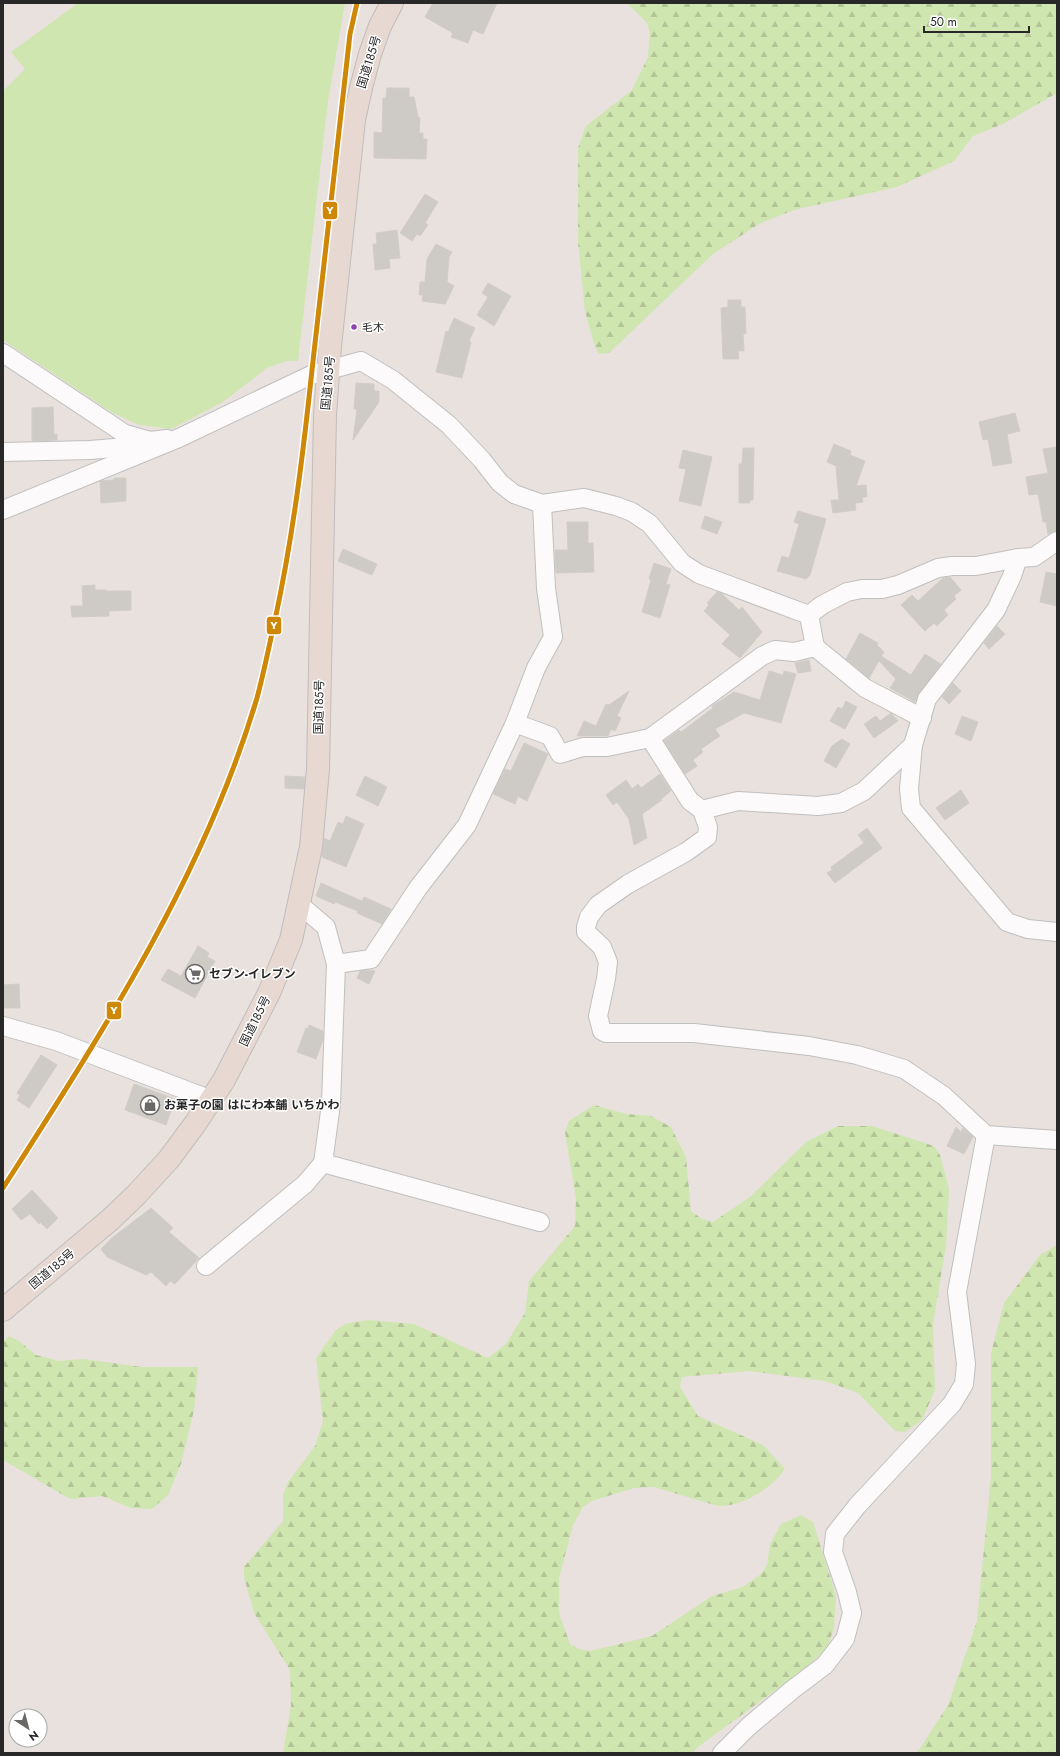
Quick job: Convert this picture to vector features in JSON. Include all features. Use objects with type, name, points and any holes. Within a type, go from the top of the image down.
[{"type":"highway","name":"国道185号","points":[[3,1310],[111,1219],[136,1195],[169,1159],[212,1100],[247,1038],[269,993],[291,940],[312,847],[318,769],[325,415],[354,120],[370,54],[380,26],[392,3]]},
{"type":"street","points":[[3,353],[125,434],[150,441],[180,438]]},
{"type":"street","points":[[3,510],[180,438],[311,375],[360,361],[393,380],[449,425],[482,460],[500,483],[514,494],[542,504],[584,498],[616,506],[632,512],[650,524],[682,563],[700,574],[810,615]]},
{"type":"street","points":[[3,452],[90,450],[127,447],[144,452]]},
{"type":"street","points":[[336,964],[371,959],[418,888],[467,825],[515,723],[536,668],[553,638],[546,588],[542,504]]},
{"type":"street","points":[[810,615],[822,605],[847,592],[862,589],[882,590],[938,568],[952,566],[976,566],[1018,558],[1034,557],[1057,541]]},
{"type":"street","points":[[1018,558],[1012,576],[996,610],[927,700],[913,745],[909,789],[911,808],[1007,922],[1028,929],[1057,932]]},
{"type":"street","points":[[810,615],[814,647],[865,688],[922,718]]},
{"type":"street","points":[[515,723],[550,736],[560,754],[583,747],[608,747],[650,738],[762,656],[775,650],[794,652],[814,647]]},
{"type":"street","points":[[650,738],[690,802],[702,810],[708,827],[707,837],[686,852],[628,884],[598,905],[589,917],[586,932],[602,947],[608,962],[598,1016],[602,1031],[606,1033],[694,1033],[809,1046],[857,1055],[904,1069],[944,1096],[986,1135],[1057,1140]]},
{"type":"street","points":[[702,810],[738,801],[818,806],[841,803],[864,791],[913,745]]},
{"type":"street","points":[[206,1266],[304,1184],[323,1163],[331,1104],[336,964],[326,927],[300,904]]},
{"type":"street","points":[[3,1026],[56,1041],[212,1100]]},
{"type":"street","points":[[722,1753],[748,1727],[792,1690],[825,1666],[845,1639],[852,1613],[848,1592],[833,1552],[835,1534],[857,1506],[952,1404],[964,1384],[966,1364],[956,1292],[986,1135]]},
{"type":"street","points":[[323,1163],[540,1222]]},
{"type":"green space","points":[[78,3],[345,3],[328,101],[298,361],[286,361],[267,368],[223,402],[171,429],[139,425],[111,412],[3,340],[3,91],[25,69],[11,52]]},
{"type":"green space","points":[[627,3],[1057,3],[1057,93],[1003,124],[973,136],[954,161],[897,187],[794,210],[759,224],[713,254],[609,353],[599,354],[594,344],[585,311],[578,242],[578,148],[586,126],[632,90],[648,57],[650,33],[647,23]]},
{"type":"green space","points":[[594,1105],[626,1114],[651,1116],[671,1127],[686,1157],[691,1211],[702,1219],[713,1222],[751,1196],[806,1142],[838,1126],[872,1126],[934,1146],[940,1155],[949,1190],[946,1246],[933,1324],[935,1390],[922,1420],[905,1432],[895,1431],[858,1393],[825,1381],[749,1371],[682,1377],[680,1387],[698,1416],[763,1445],[785,1469],[772,1483],[756,1495],[746,1500],[727,1505],[718,1506],[654,1487],[634,1488],[592,1501],[583,1507],[573,1525],[559,1578],[559,1613],[570,1644],[579,1649],[590,1651],[652,1636],[712,1596],[743,1587],[761,1574],[767,1565],[770,1544],[781,1524],[801,1515],[813,1522],[836,1596],[834,1628],[827,1648],[811,1664],[698,1747],[692,1753],[283,1753],[291,1706],[290,1670],[254,1613],[244,1577],[244,1567],[283,1521],[283,1495],[288,1482],[315,1446],[323,1421],[316,1358],[336,1330],[345,1324],[368,1320],[414,1324],[488,1358],[506,1344],[525,1313],[529,1281],[575,1226],[576,1199],[565,1132],[569,1121]]},
{"type":"green space","points":[[1057,1245],[1057,1753],[917,1753],[948,1705],[977,1621],[991,1476],[991,1353],[1004,1303],[1040,1255]]},
{"type":"green space","points":[[9,1336],[19,1341],[36,1355],[59,1361],[83,1359],[142,1367],[198,1367],[194,1410],[181,1464],[168,1495],[152,1509],[131,1508],[102,1496],[70,1499],[3,1460],[3,1342]]},
{"type":"building","points":[[433,3],[497,3],[483,34],[473,30],[468,43],[451,37],[453,33],[425,17]]},
{"type":"building","points":[[387,88],[409,88],[409,97],[414,97],[418,117],[420,118],[419,133],[423,133],[423,139],[427,139],[426,159],[374,158],[374,132],[382,133],[383,98],[386,98]]},
{"type":"building","points":[[425,194],[438,202],[425,223],[428,225],[420,236],[417,234],[412,241],[400,233]]},
{"type":"building","points":[[397,230],[400,258],[389,259],[390,268],[375,270],[373,244],[377,244],[376,233]]},
{"type":"building","points":[[436,244],[452,252],[449,257],[447,282],[454,286],[445,304],[422,301],[423,295],[419,295],[420,282],[425,282],[427,259]]},
{"type":"building","points":[[488,283],[511,296],[494,326],[477,315],[488,297],[482,293]]},
{"type":"building","points":[[728,300],[741,300],[741,307],[745,307],[746,334],[743,334],[744,351],[738,351],[739,359],[723,359],[721,308],[728,307]]},
{"type":"building","points":[[454,318],[475,328],[469,341],[471,342],[462,378],[436,372],[446,331],[448,332]]},
{"type":"building","points":[[356,383],[374,384],[374,391],[379,391],[379,402],[353,440],[357,409],[354,409]]},
{"type":"building","points":[[53,407],[54,435],[57,434],[57,440],[32,441],[32,408]]},
{"type":"building","points":[[1015,413],[1020,431],[1007,434],[1012,463],[993,466],[988,439],[983,440],[979,422]]},
{"type":"building","points":[[834,444],[851,451],[850,455],[865,461],[856,486],[866,485],[867,497],[862,497],[863,502],[855,503],[856,510],[833,513],[831,500],[839,500],[836,466],[827,462]]},
{"type":"building","points":[[1057,447],[1057,531],[1048,534],[1046,522],[1043,522],[1038,494],[1029,495],[1026,477],[1048,473],[1043,449]]},
{"type":"building","points":[[743,448],[754,448],[753,500],[750,500],[750,503],[739,503],[739,464],[742,464]]},
{"type":"building","points":[[683,450],[712,457],[701,506],[679,501],[686,469],[679,468]]},
{"type":"building","points":[[114,478],[126,478],[126,501],[101,503],[100,481],[114,480]]},
{"type":"building","points":[[798,511],[826,519],[810,575],[806,579],[777,571],[782,556],[789,558],[799,524],[794,522]]},
{"type":"building","points":[[705,516],[722,522],[717,534],[701,528]]},
{"type":"building","points":[[567,522],[588,522],[588,543],[593,543],[594,572],[556,573],[555,550],[568,550]]},
{"type":"building","points":[[343,549],[377,564],[372,575],[338,561]]},
{"type":"building","points":[[654,563],[671,569],[666,584],[670,585],[660,618],[642,612]]},
{"type":"building","points":[[1046,572],[1057,574],[1057,606],[1040,602]]},
{"type":"building","points":[[950,577],[961,590],[954,596],[956,599],[944,610],[948,615],[937,626],[934,623],[925,631],[901,605],[912,595],[918,601],[943,578]]},
{"type":"building","points":[[95,585],[95,590],[131,591],[131,610],[109,611],[109,616],[72,617],[71,606],[83,606],[82,586]]},
{"type":"building","points":[[717,592],[721,593],[739,610],[742,607],[762,632],[740,658],[722,644],[730,635],[704,611],[709,605],[707,603]]},
{"type":"building","points":[[997,626],[1005,634],[989,649],[984,643]]},
{"type":"building","points":[[860,633],[878,643],[877,645],[884,652],[881,656],[911,675],[925,654],[941,664],[919,693],[915,702],[890,688],[896,679],[879,661],[869,678],[846,659]]},
{"type":"building","points":[[809,660],[811,671],[798,673],[795,663]]},
{"type":"building","points":[[769,671],[783,675],[784,671],[796,674],[781,723],[744,713],[715,729],[720,736],[701,749],[703,752],[693,760],[697,766],[685,774],[664,741],[679,730],[681,732],[713,708],[712,706],[734,692],[760,700]]},
{"type":"building","points":[[953,683],[961,691],[949,704],[942,697]]},
{"type":"building","points":[[629,691],[617,716],[621,718],[615,731],[611,729],[608,736],[577,736],[584,721],[596,726],[606,704],[609,705]]},
{"type":"building","points":[[846,701],[857,707],[845,729],[830,721],[838,707],[842,709]]},
{"type":"building","points":[[891,713],[898,721],[874,738],[864,724],[876,716],[880,721]]},
{"type":"building","points":[[962,716],[978,722],[971,741],[955,734]]},
{"type":"building","points":[[842,739],[850,744],[836,768],[824,761],[832,746]]},
{"type":"building","points":[[524,743],[548,754],[527,801],[518,796],[515,804],[493,794],[505,769],[511,771]]},
{"type":"building","points":[[660,774],[671,791],[661,799],[662,800],[642,814],[647,838],[634,845],[629,819],[617,802],[613,805],[606,795],[626,780],[632,789],[638,784],[641,788]]},
{"type":"building","points":[[285,776],[305,777],[304,789],[285,788]]},
{"type":"building","points":[[365,776],[387,787],[378,806],[356,795]]},
{"type":"building","points":[[961,790],[969,803],[945,820],[936,808]]},
{"type":"building","points":[[346,816],[364,824],[346,867],[322,857],[324,838],[330,841],[338,822],[343,824]]},
{"type":"building","points":[[867,828],[882,848],[835,883],[827,873],[832,870],[831,867],[864,843],[858,835]]},
{"type":"building","points":[[321,883],[362,901],[364,897],[391,909],[382,924],[357,913],[358,911],[335,902],[334,904],[316,896]]},
{"type":"building","name":"セブン-イレブン","points":[[198,946],[209,953],[207,957],[215,961],[195,998],[161,980],[168,969],[181,976]]},
{"type":"building","points":[[360,971],[375,971],[369,984],[357,978]]},
{"type":"building","points":[[19,984],[20,1008],[3,1008],[3,985]]},
{"type":"building","points":[[309,1025],[323,1031],[323,1040],[316,1059],[297,1052],[306,1028],[308,1029]]},
{"type":"building","points":[[41,1055],[57,1065],[29,1108],[17,1100],[20,1095],[17,1093]]},
{"type":"building","name":"お菓子の園 はにわ本舗 いちかわ","points":[[134,1084],[175,1099],[166,1125],[125,1110]]},
{"type":"building","points":[[956,1127],[961,1132],[963,1128],[973,1137],[964,1154],[947,1146]]},
{"type":"building","points":[[32,1190],[58,1218],[47,1229],[40,1222],[39,1224],[30,1214],[21,1220],[12,1209]]},
{"type":"building","points":[[151,1208],[173,1228],[169,1232],[199,1258],[175,1284],[170,1281],[166,1286],[151,1272],[146,1275],[107,1257],[101,1249],[112,1238]]},
{"type":"transit line","name":"Y","points":[[3,1188],[77,1071],[147,952],[209,828],[235,764],[257,698],[281,589],[297,495],[350,34],[357,3]]},
{"type":"place","name":"毛木","points":[[354,327]]},
{"type":"place","name":"セブン-イレブン","points":[[195,974]]},
{"type":"place","name":"お菓子の園 はにわ本舗 いちかわ","points":[[150,1105]]}]
